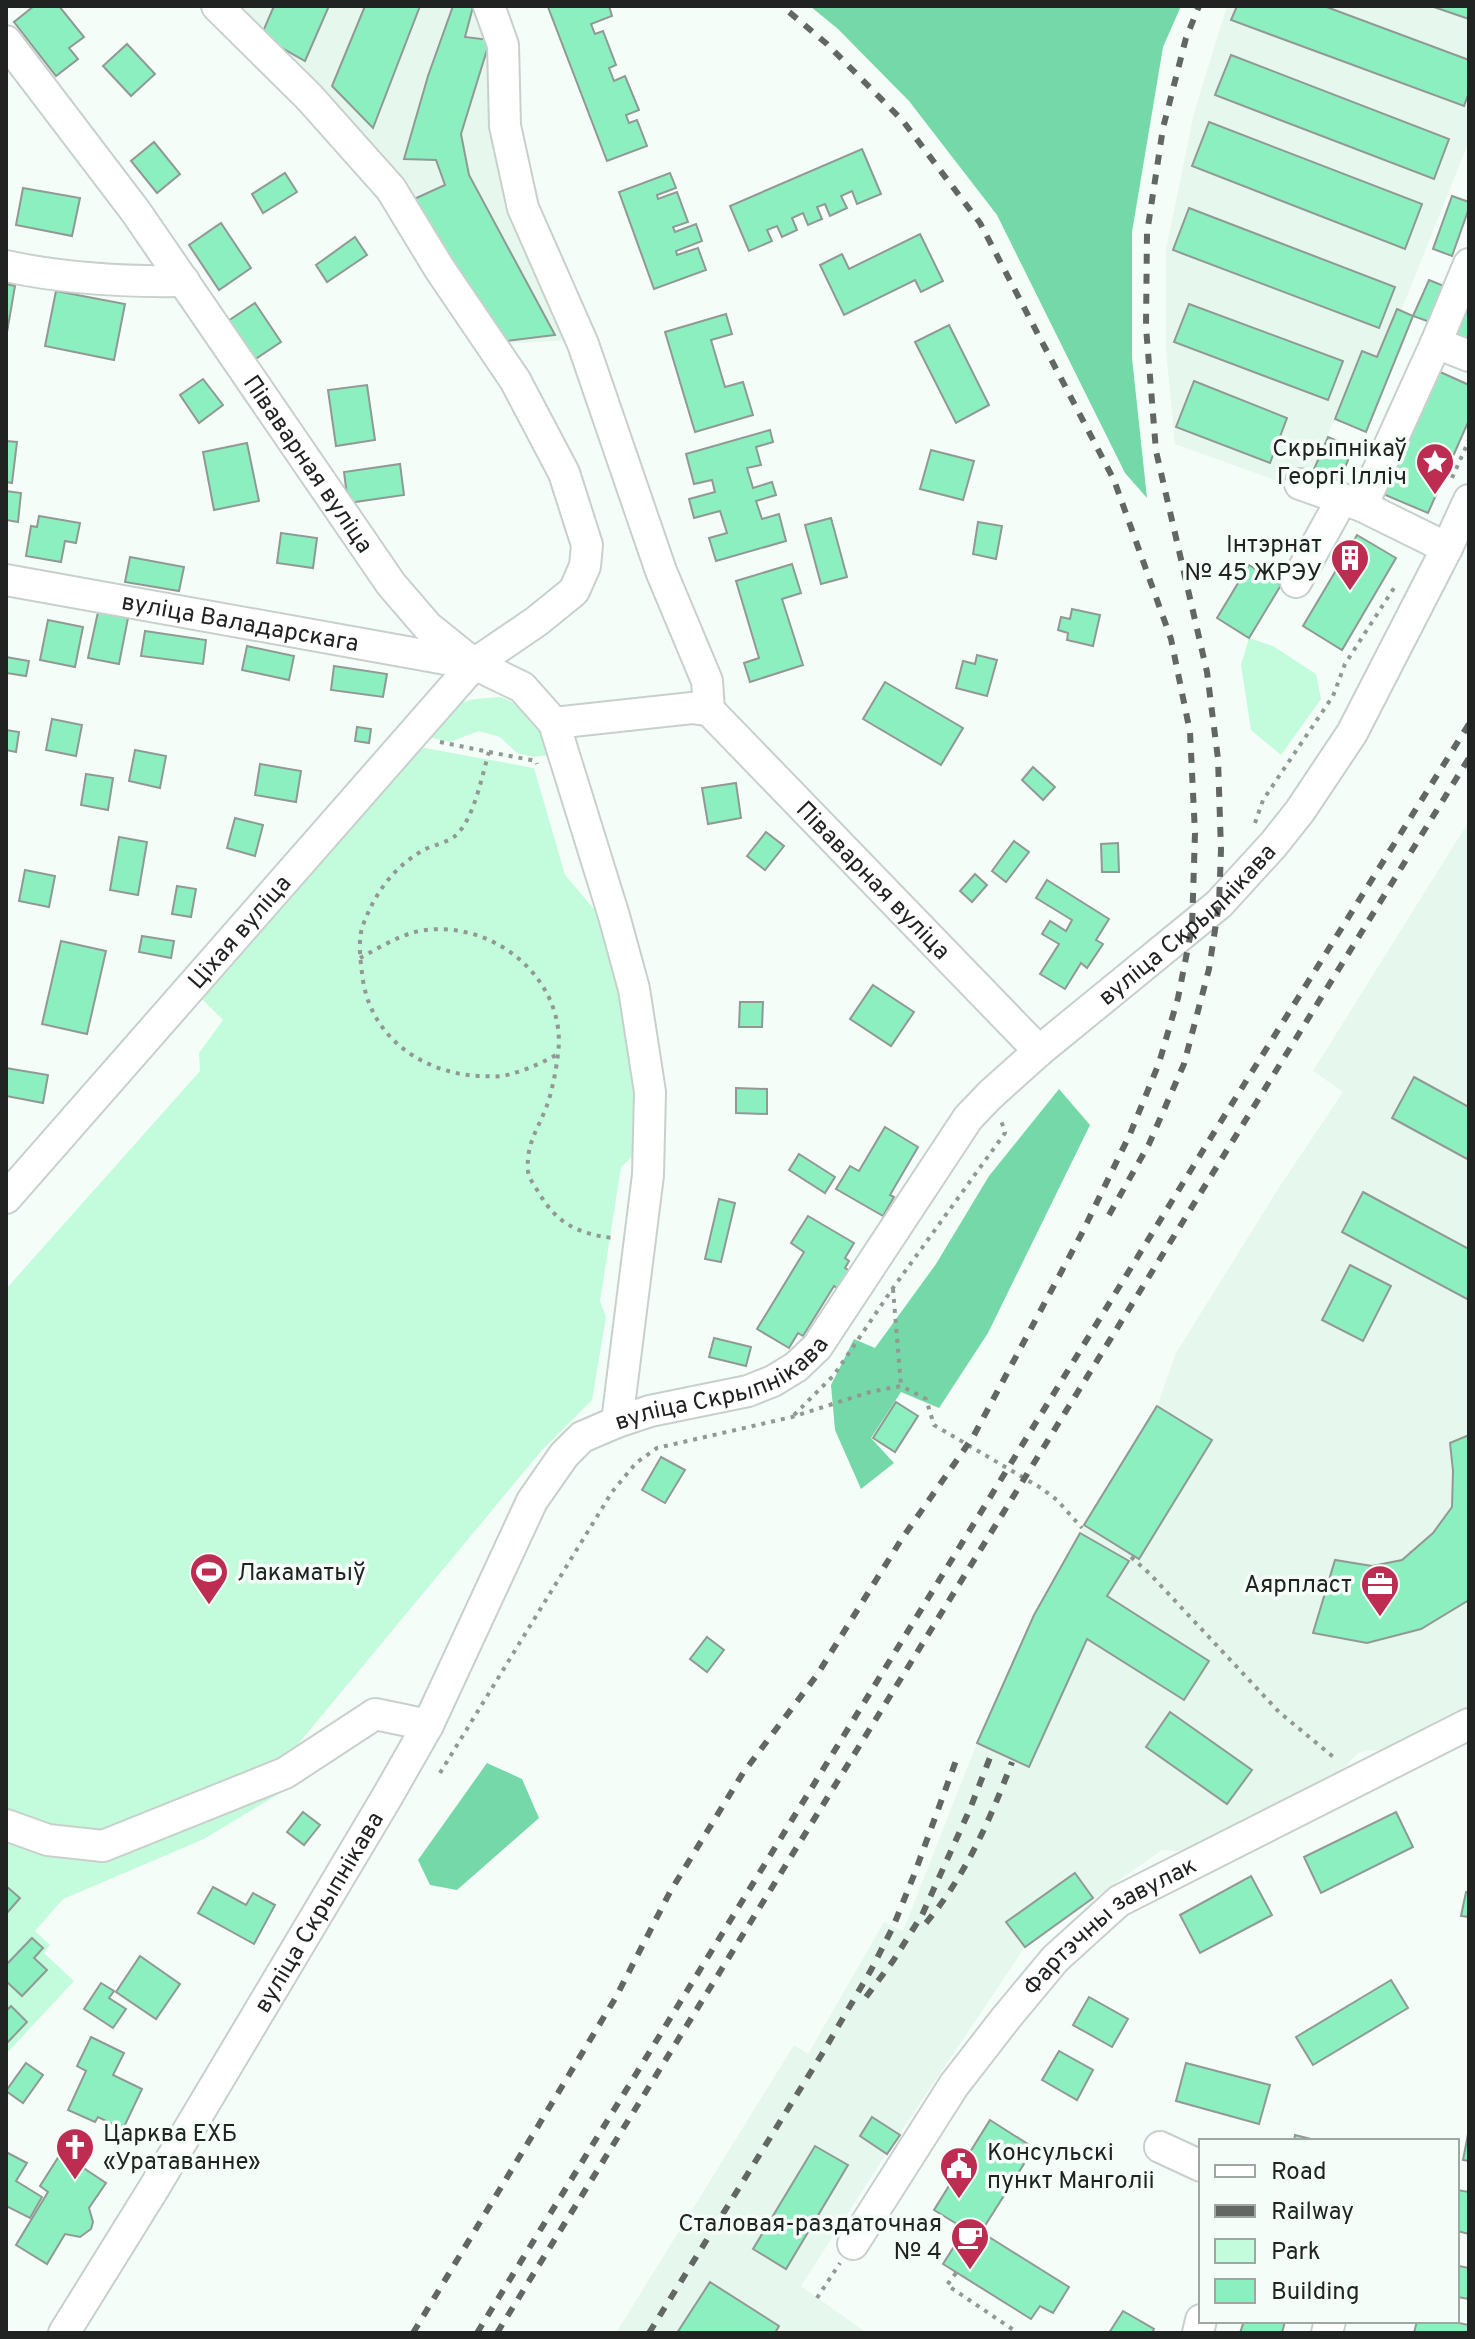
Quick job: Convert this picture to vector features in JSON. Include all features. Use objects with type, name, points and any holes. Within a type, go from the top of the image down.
[{"type":"street","name":"Ціхая вуліца","points":[[6,1198],[474,664],[537,621],[574,591],[585,566],[587,545],[564,473],[515,380],[439,268],[391,189],[309,97],[217,6]]},
{"type":"street","points":[[489,6],[503,45],[505,126],[523,208],[583,344],[661,571],[707,681],[709,710],[692,708],[554,723],[634,989],[650,1092],[648,1175],[617,1422]]},
{"type":"street","name":"Піваварная вуліца","points":[[6,41],[96,158],[184,281],[407,605],[428,627],[474,664],[522,687],[554,723]]},
{"type":"street","points":[[1296,582],[1352,502],[1436,343],[1469,264]]},
{"type":"street","points":[[6,266],[99,280],[184,281]]},
{"type":"street","points":[[1436,343],[1469,356]]},
{"type":"street","points":[[1300,484],[1352,502],[1447,548]]},
{"type":"street","name":"вуліца Скрыпнікава","points":[[64,2333],[154,2188],[428,1725],[532,1501],[564,1455],[582,1437],[617,1422],[650,1411],[748,1391],[773,1381],[796,1367],[817,1347],[968,1118],[1039,1051],[1219,904],[1300,811],[1352,733],[1447,548],[1460,491]]},
{"type":"street","name":"вуліца Валадарскага","points":[[6,580],[474,664]]},
{"type":"street","name":"Піваварная вуліца","points":[[709,710],[1039,1051]]},
{"type":"street","points":[[6,1825],[48,1840],[103,1846],[285,1773],[375,1714],[428,1725]]},
{"type":"street","name":"Фартэчны завулак","points":[[853,2244],[954,2085],[1055,1959],[1119,1901],[1469,1724]]},
{"type":"street","points":[[1160,2147],[1199,2165]]},
{"type":"path","points":[[1460,491],[1469,440]]},
{"type":"path","points":[[1254,824],[1263,800],[1333,696],[1345,664],[1402,576]]},
{"type":"path","points":[[410,737],[536,761],[541,775]]},
{"type":"path","points":[[489,752],[468,820],[455,836],[425,849],[400,865],[379,890],[361,928],[363,989],[374,1016],[393,1042],[423,1062],[459,1075],[499,1077],[529,1069],[558,1054]]},
{"type":"path","points":[[360,958],[415,932],[449,930],[485,936],[515,954],[534,973],[553,1002],[559,1031],[558,1054],[547,1107],[530,1141],[528,1174],[544,1201],[567,1224],[588,1235],[614,1238],[616,1225]]},
{"type":"path","points":[[792,1417],[834,1375],[1005,1133],[1001,1118]]},
{"type":"path","points":[[893,1288],[901,1386]]},
{"type":"path","points":[[440,1773],[612,1492],[636,1463],[657,1448],[792,1417],[870,1392],[901,1386],[926,1399],[934,1425],[1041,1488],[1057,1500],[1082,1528]]},
{"type":"path","points":[[1131,1557],[1279,1712],[1362,1779]]},
{"type":"path","points":[[817,2298],[853,2244]]},
{"type":"path","points":[[956,2273],[947,2285],[1018,2333]]},
{"type":"shaded area","points":[[226,6],[495,6],[496,110],[571,340],[502,344]]},
{"type":"shaded area","points":[[1227,6],[1469,6],[1469,141],[1401,311],[1396,310],[1377,357],[1362,352],[1305,491],[1175,444],[1166,350],[1166,250],[1194,113]]},
{"type":"shaded area","points":[[1469,821],[1469,1708],[1381,1751],[1358,1753],[1341,1771],[1188,1852],[1162,1850],[1025,1947],[801,2286],[867,2333],[616,2333],[794,2045],[808,2054],[884,1922],[903,1931],[977,1743],[1034,1615],[1084,1525],[1157,1406],[1176,1353],[1278,1189],[1343,1092],[1313,1071]]},
{"type":"green space","points":[[810,6],[1181,6],[1163,47],[1132,232],[1132,358],[1147,498],[1125,473],[997,215],[909,101],[838,29]]},
{"type":"green space","points":[[1249,638],[1273,646],[1316,674],[1321,699],[1281,755],[1251,730],[1241,665]]},
{"type":"green space","points":[[501,697],[524,708],[540,722],[550,755],[533,757],[517,753],[500,737],[479,731],[450,742],[424,736],[457,705],[475,699]]},
{"type":"green space","name":"Лакаматыў","points":[[419,747],[534,768],[565,875],[605,922],[631,1024],[638,1151],[621,1167],[600,1301],[606,1317],[592,1400],[542,1450],[284,1761],[285,1790],[204,1839],[63,1899],[35,1931],[50,1945],[44,1953],[74,1981],[6,2054],[6,1289],[200,1071],[199,1053],[223,1020],[199,996]]},
{"type":"green space","points":[[1059,1089],[1090,1125],[988,1333],[939,1408],[901,1392],[871,1438],[894,1463],[861,1489],[835,1430],[831,1385],[854,1339],[875,1348],[936,1264],[989,1176]]},
{"type":"green space","points":[[487,1763],[522,1779],[539,1818],[457,1890],[430,1885],[418,1860]]},
{"type":"building","points":[[34,6],[59,6],[84,37],[69,48],[78,59],[56,76],[14,22]]},
{"type":"building","points":[[274,6],[329,6],[305,61],[261,36]]},
{"type":"building","points":[[365,6],[420,6],[373,128],[332,86]]},
{"type":"building","points":[[453,6],[473,7],[465,37],[490,40],[461,134],[469,175],[555,335],[505,341],[412,200],[445,185],[436,160],[404,159],[428,76]]},
{"type":"building","points":[[609,6],[612,16],[591,24],[595,34],[603,31],[616,65],[609,68],[614,81],[625,76],[639,110],[626,115],[629,123],[637,120],[647,146],[607,161],[548,7]]},
{"type":"building","points":[[1237,6],[1324,6],[1469,60],[1469,92],[1464,106],[1231,20]]},
{"type":"building","points":[[1431,6],[1469,6],[1469,19]]},
{"type":"building","points":[[127,44],[155,74],[131,96],[103,66]]},
{"type":"building","points":[[1231,55],[1449,139],[1434,179],[1215,95]]},
{"type":"building","points":[[1209,122],[1422,204],[1405,249],[1192,166]]},
{"type":"building","points":[[154,142],[180,174],[157,193],[131,161]]},
{"type":"building","points":[[862,149],[881,194],[857,204],[852,191],[841,196],[847,208],[830,216],[825,204],[817,207],[822,219],[808,225],[803,213],[792,218],[797,230],[782,237],[777,226],[767,230],[772,241],[749,251],[730,206]]},
{"type":"building","points":[[285,173],[297,192],[263,213],[252,194]]},
{"type":"building","points":[[670,173],[676,188],[657,195],[658,199],[677,192],[688,222],[673,227],[675,232],[696,224],[702,241],[676,251],[677,255],[698,248],[706,270],[654,289],[619,192]]},
{"type":"building","points":[[23,188],[80,198],[72,236],[16,225]]},
{"type":"building","points":[[1452,196],[1469,202],[1469,208],[1452,256],[1433,249]]},
{"type":"building","points":[[1189,208],[1395,287],[1379,328],[1173,250]]},
{"type":"building","points":[[221,223],[251,268],[219,290],[189,245]]},
{"type":"building","points":[[920,234],[943,281],[921,292],[915,280],[844,315],[820,265],[842,254],[849,269]]},
{"type":"building","points":[[355,237],[367,255],[327,282],[316,265]]},
{"type":"building","points":[[1429,280],[1444,286],[1430,322],[1413,316]]},
{"type":"building","points":[[6,284],[15,286],[6,338]]},
{"type":"building","points":[[56,291],[125,304],[114,360],[45,346]]},
{"type":"building","points":[[1469,297],[1469,344],[1452,337]]},
{"type":"building","points":[[255,303],[281,342],[254,360],[228,321]]},
{"type":"building","points":[[1189,304],[1343,361],[1328,400],[1174,342]]},
{"type":"building","points":[[1397,309],[1413,316],[1366,432],[1335,419],[1362,351],[1377,357]]},
{"type":"building","points":[[726,314],[732,334],[711,340],[725,387],[743,382],[753,415],[695,432],[665,332]]},
{"type":"building","points":[[949,325],[989,405],[956,423],[915,342]]},
{"type":"building","points":[[1438,371],[1469,385],[1469,420],[1428,513],[1383,494]]},
{"type":"building","points":[[203,379],[223,405],[199,423],[180,395]]},
{"type":"building","points":[[1194,381],[1287,418],[1270,463],[1176,427]]},
{"type":"building","points":[[367,385],[375,440],[336,446],[328,390]]},
{"type":"building","points":[[770,430],[773,442],[756,447],[761,465],[747,468],[753,488],[772,482],[776,495],[756,501],[762,519],[779,514],[786,541],[716,561],[709,538],[727,533],[720,511],[694,518],[689,499],[715,492],[712,480],[694,484],[686,454]]},
{"type":"building","points":[[1328,437],[1353,448],[1337,487],[1311,476]]},
{"type":"building","points":[[6,441],[17,442],[12,483],[6,482]]},
{"type":"building","points":[[247,443],[259,501],[214,510],[203,452]]},
{"type":"building","points":[[931,450],[974,461],[963,500],[920,489]]},
{"type":"building","points":[[400,464],[404,495],[348,503],[344,472]]},
{"type":"building","points":[[6,491],[21,493],[18,522],[6,520]]},
{"type":"building","points":[[39,516],[80,523],[76,543],[65,541],[61,562],[26,556],[31,526],[37,527]]},
{"type":"building","points":[[831,518],[847,577],[821,584],[805,525]]},
{"type":"building","points":[[978,522],[1002,526],[996,559],[973,554]]},
{"type":"building","points":[[281,533],[317,538],[313,568],[277,563]]},
{"type":"building","name":"Інтэрнат № 45 ЖРЭУ","points":[[1357,535],[1396,558],[1342,650],[1303,626]]},
{"type":"building","points":[[130,557],[184,567],[179,591],[125,582]]},
{"type":"building","points":[[792,564],[801,593],[782,599],[803,665],[750,682],[744,663],[759,658],[736,581]]},
{"type":"building","points":[[1249,565],[1281,585],[1249,638],[1217,618]]},
{"type":"building","points":[[1072,609],[1100,615],[1093,646],[1067,640],[1068,633],[1058,630],[1061,617],[1070,619]]},
{"type":"building","points":[[98,612],[128,618],[119,664],[88,658]]},
{"type":"building","points":[[48,620],[83,627],[75,667],[40,660]]},
{"type":"building","points":[[145,631],[206,640],[203,664],[141,656]]},
{"type":"building","points":[[247,646],[294,656],[289,680],[242,670]]},
{"type":"building","points":[[977,655],[997,660],[987,696],[956,688],[963,661],[975,664]]},
{"type":"building","points":[[6,657],[29,661],[26,676],[6,673]]},
{"type":"building","points":[[334,666],[387,674],[383,697],[331,690]]},
{"type":"building","points":[[885,682],[963,728],[941,765],[863,719]]},
{"type":"building","points":[[52,719],[82,725],[76,756],[46,750]]},
{"type":"building","points":[[357,727],[371,729],[369,743],[355,741]]},
{"type":"building","points":[[6,730],[19,732],[16,752],[6,750]]},
{"type":"building","points":[[135,750],[166,756],[160,788],[129,781]]},
{"type":"building","points":[[260,764],[301,771],[296,802],[255,795]]},
{"type":"building","points":[[1033,767],[1055,787],[1043,800],[1022,780]]},
{"type":"building","points":[[86,774],[113,778],[108,810],[81,805]]},
{"type":"building","points":[[736,783],[741,818],[708,824],[702,788]]},
{"type":"building","points":[[235,818],[263,825],[255,856],[227,848]]},
{"type":"building","points":[[766,832],[784,846],[765,870],[747,856]]},
{"type":"building","points":[[119,837],[147,842],[138,895],[110,890]]},
{"type":"building","points":[[1014,841],[1029,852],[1006,882],[992,871]]},
{"type":"building","points":[[1118,843],[1119,872],[1102,872],[1101,844]]},
{"type":"building","points":[[25,870],[55,876],[49,907],[19,901]]},
{"type":"building","points":[[975,874],[987,885],[972,902],[960,891]]},
{"type":"building","points":[[1047,880],[1109,919],[1096,940],[1103,944],[1087,968],[1081,963],[1065,989],[1040,974],[1059,944],[1042,934],[1050,921],[1066,931],[1072,920],[1036,898]]},
{"type":"building","points":[[177,886],[196,889],[191,917],[172,914]]},
{"type":"building","points":[[142,936],[174,941],[171,958],[139,952]]},
{"type":"building","points":[[61,941],[106,951],[87,1034],[42,1024]]},
{"type":"building","points":[[873,985],[914,1012],[891,1046],[850,1019]]},
{"type":"building","points":[[740,1002],[763,1002],[762,1027],[739,1027]]},
{"type":"building","points":[[6,1068],[48,1075],[43,1103],[6,1096]]},
{"type":"building","points":[[1414,1077],[1469,1107],[1469,1160],[1392,1118]]},
{"type":"building","points":[[736,1088],[767,1089],[767,1114],[736,1113]]},
{"type":"building","points":[[885,1127],[918,1147],[890,1195],[894,1197],[883,1216],[836,1189],[850,1166],[859,1171]]},
{"type":"building","points":[[799,1154],[835,1177],[825,1193],[789,1170]]},
{"type":"building","points":[[1363,1192],[1469,1249],[1469,1300],[1342,1232]]},
{"type":"building","points":[[719,1199],[735,1203],[721,1262],[705,1259]]},
{"type":"building","points":[[808,1216],[854,1243],[845,1258],[849,1261],[845,1268],[853,1273],[842,1292],[834,1286],[803,1336],[798,1333],[789,1348],[757,1329],[804,1252],[791,1243]]},
{"type":"building","points":[[1350,1265],[1391,1286],[1363,1341],[1322,1320]]},
{"type":"building","points":[[714,1338],[751,1347],[746,1366],[709,1357]]},
{"type":"building","points":[[896,1402],[918,1416],[895,1452],[873,1438]]},
{"type":"building","points":[[1157,1406],[1212,1440],[1139,1559],[1084,1525]]},
{"type":"building","points":[[1469,1435],[1469,1600],[1421,1629],[1367,1643],[1313,1633],[1335,1560],[1372,1566],[1402,1560],[1433,1533],[1452,1507],[1450,1443]]},
{"type":"building","points":[[661,1457],[685,1470],[665,1503],[642,1490]]},
{"type":"building","points":[[1080,1533],[1129,1561],[1107,1596],[1209,1661],[1184,1700],[1087,1639],[1029,1767],[977,1743],[1034,1615]]},
{"type":"building","points":[[707,1637],[724,1650],[707,1672],[690,1659]]},
{"type":"building","points":[[1170,1712],[1252,1770],[1227,1804],[1146,1747]]},
{"type":"building","points":[[303,1812],[320,1825],[304,1845],[287,1832]]},
{"type":"building","points":[[1396,1812],[1413,1847],[1321,1893],[1304,1857]]},
{"type":"building","points":[[1075,1873],[1093,1898],[1025,1947],[1006,1922]]},
{"type":"building","points":[[1251,1876],[1272,1915],[1200,1953],[1180,1915]]},
{"type":"building","points":[[6,1886],[20,1898],[6,1914]]},
{"type":"building","points":[[213,1887],[246,1905],[253,1893],[275,1905],[254,1944],[198,1913]]},
{"type":"building","points":[[1466,1892],[1469,1893],[1469,1917],[1461,1916]]},
{"type":"building","points":[[32,1938],[43,1948],[34,1958],[47,1970],[22,1996],[6,1981],[6,1965]]},
{"type":"building","points":[[140,1956],[180,1984],[156,2019],[116,1992]]},
{"type":"building","points":[[1391,1980],[1408,2008],[1313,2065],[1296,2037]]},
{"type":"building","points":[[101,1983],[114,1991],[109,1998],[126,2009],[113,2028],[84,2009]]},
{"type":"building","points":[[1089,1997],[1128,2019],[1112,2047],[1073,2025]]},
{"type":"building","points":[[11,2006],[27,2022],[6,2044],[6,2011]]},
{"type":"building","points":[[91,2037],[124,2053],[113,2075],[142,2089],[123,2129],[98,2117],[95,2122],[68,2110],[86,2071],[77,2066]]},
{"type":"building","points":[[1059,2051],[1093,2070],[1077,2100],[1042,2080]]},
{"type":"building","points":[[26,2063],[43,2075],[23,2103],[6,2091]]},
{"type":"building","points":[[1186,2063],[1270,2085],[1259,2124],[1176,2101]]},
{"type":"building","points":[[872,2117],[900,2135],[887,2154],[860,2136]]},
{"type":"building","points":[[990,2120],[1034,2148],[981,2232],[1069,2287],[1053,2313],[1040,2306],[1031,2319],[943,2264],[965,2229],[934,2210]]},
{"type":"building","points":[[1469,2129],[1469,2161],[1463,2160]]},
{"type":"building","points":[[815,2146],[848,2165],[786,2269],[753,2249]]},
{"type":"building","points":[[6,2152],[27,2163],[16,2181],[42,2197],[30,2218],[6,2206]]},
{"type":"building","points":[[61,2153],[106,2183],[89,2208],[93,2222],[91,2229],[80,2237],[65,2234],[47,2264],[16,2245],[48,2192],[40,2186]]},
{"type":"building","points":[[1459,2190],[1469,2192],[1469,2234],[1459,2232]]},
{"type":"building","points":[[1459,2266],[1469,2268],[1469,2299],[1459,2297]]},
{"type":"building","points":[[710,2282],[779,2326],[775,2333],[677,2333]]},
{"type":"building","points":[[1123,2311],[1154,2329],[1152,2333],[1109,2333]]},
{"type":"building","points":[[1243,2323],[1284,2323],[1282,2333],[1240,2333]]},
{"type":"building","points":[[1416,2323],[1469,2325],[1469,2333],[1414,2333]]},
{"type":"railway","points":[[413,2333],[616,1997],[670,1892],[743,1773],[817,1675],[901,1540],[973,1437],[1082,1233],[1130,1134],[1159,1063],[1178,998],[1192,927],[1195,833],[1190,732],[1171,639],[1114,480],[980,223],[903,121],[827,44],[782,6]]},
{"type":"railway","points":[[1109,1215],[1149,1144],[1184,1064],[1209,969],[1219,904],[1218,759],[1207,672],[1156,451],[1146,327],[1147,233],[1163,128],[1186,38],[1199,6]]},
{"type":"railway","points":[[477,2333],[1210,1139],[1469,724]]},
{"type":"railway","points":[[497,2333],[1469,758]]},
{"type":"railway","points":[[866,1997],[922,1915],[991,1755]]},
{"type":"railway","points":[[649,2333],[871,1970],[893,1927],[957,1758]]},
{"type":"railway","points":[[926,1923],[953,1886],[976,1846],[1012,1762]]},
{"type":"place","name":"Скрыпнікаў Георгі Ілліч","points":[[1435,496]]},
{"type":"place","name":"Інтэрнат № 45 ЖРЭУ","points":[[1350,592]]},
{"type":"place","name":"Лакаматыў","points":[[209,1606]]},
{"type":"place","name":"Аярпласт","points":[[1380,1618]]},
{"type":"place","name":"Царква ЕХБ «Уратаванне»","points":[[75,2181]]},
{"type":"place","name":"Консульскі пункт Манголіі","points":[[959,2200]]},
{"type":"place","name":"Сталовая-раздаточная № 4","points":[[970,2271]]}]
